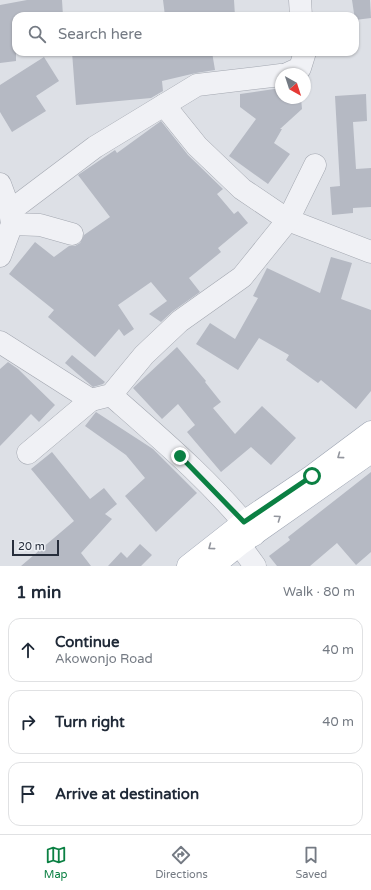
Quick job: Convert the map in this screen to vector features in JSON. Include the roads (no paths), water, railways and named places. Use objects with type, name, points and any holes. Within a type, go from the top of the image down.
[{"type":"main road","points":[[213,566],[242,534],[371,432]]},
{"type":"main road","points":[[188,566],[242,534],[371,452]]},
{"type":"street","points":[[300,0],[301,12]]},
{"type":"street","points":[[300,68],[304,56]]},
{"type":"street","points":[[0,256],[11,218],[95,147],[197,85],[275,76]]},
{"type":"street","points":[[164,105],[197,146],[242,189],[288,220],[371,252]]},
{"type":"street","points":[[28,453],[91,400],[112,395],[144,354],[180,321],[242,276],[288,220],[315,165]]},
{"type":"street","points":[[0,184],[11,218]]},
{"type":"street","points":[[11,218],[72,234]]},
{"type":"street","points":[[0,342],[91,400]]},
{"type":"street","points":[[112,395],[180,456],[242,534],[255,566]]}]
